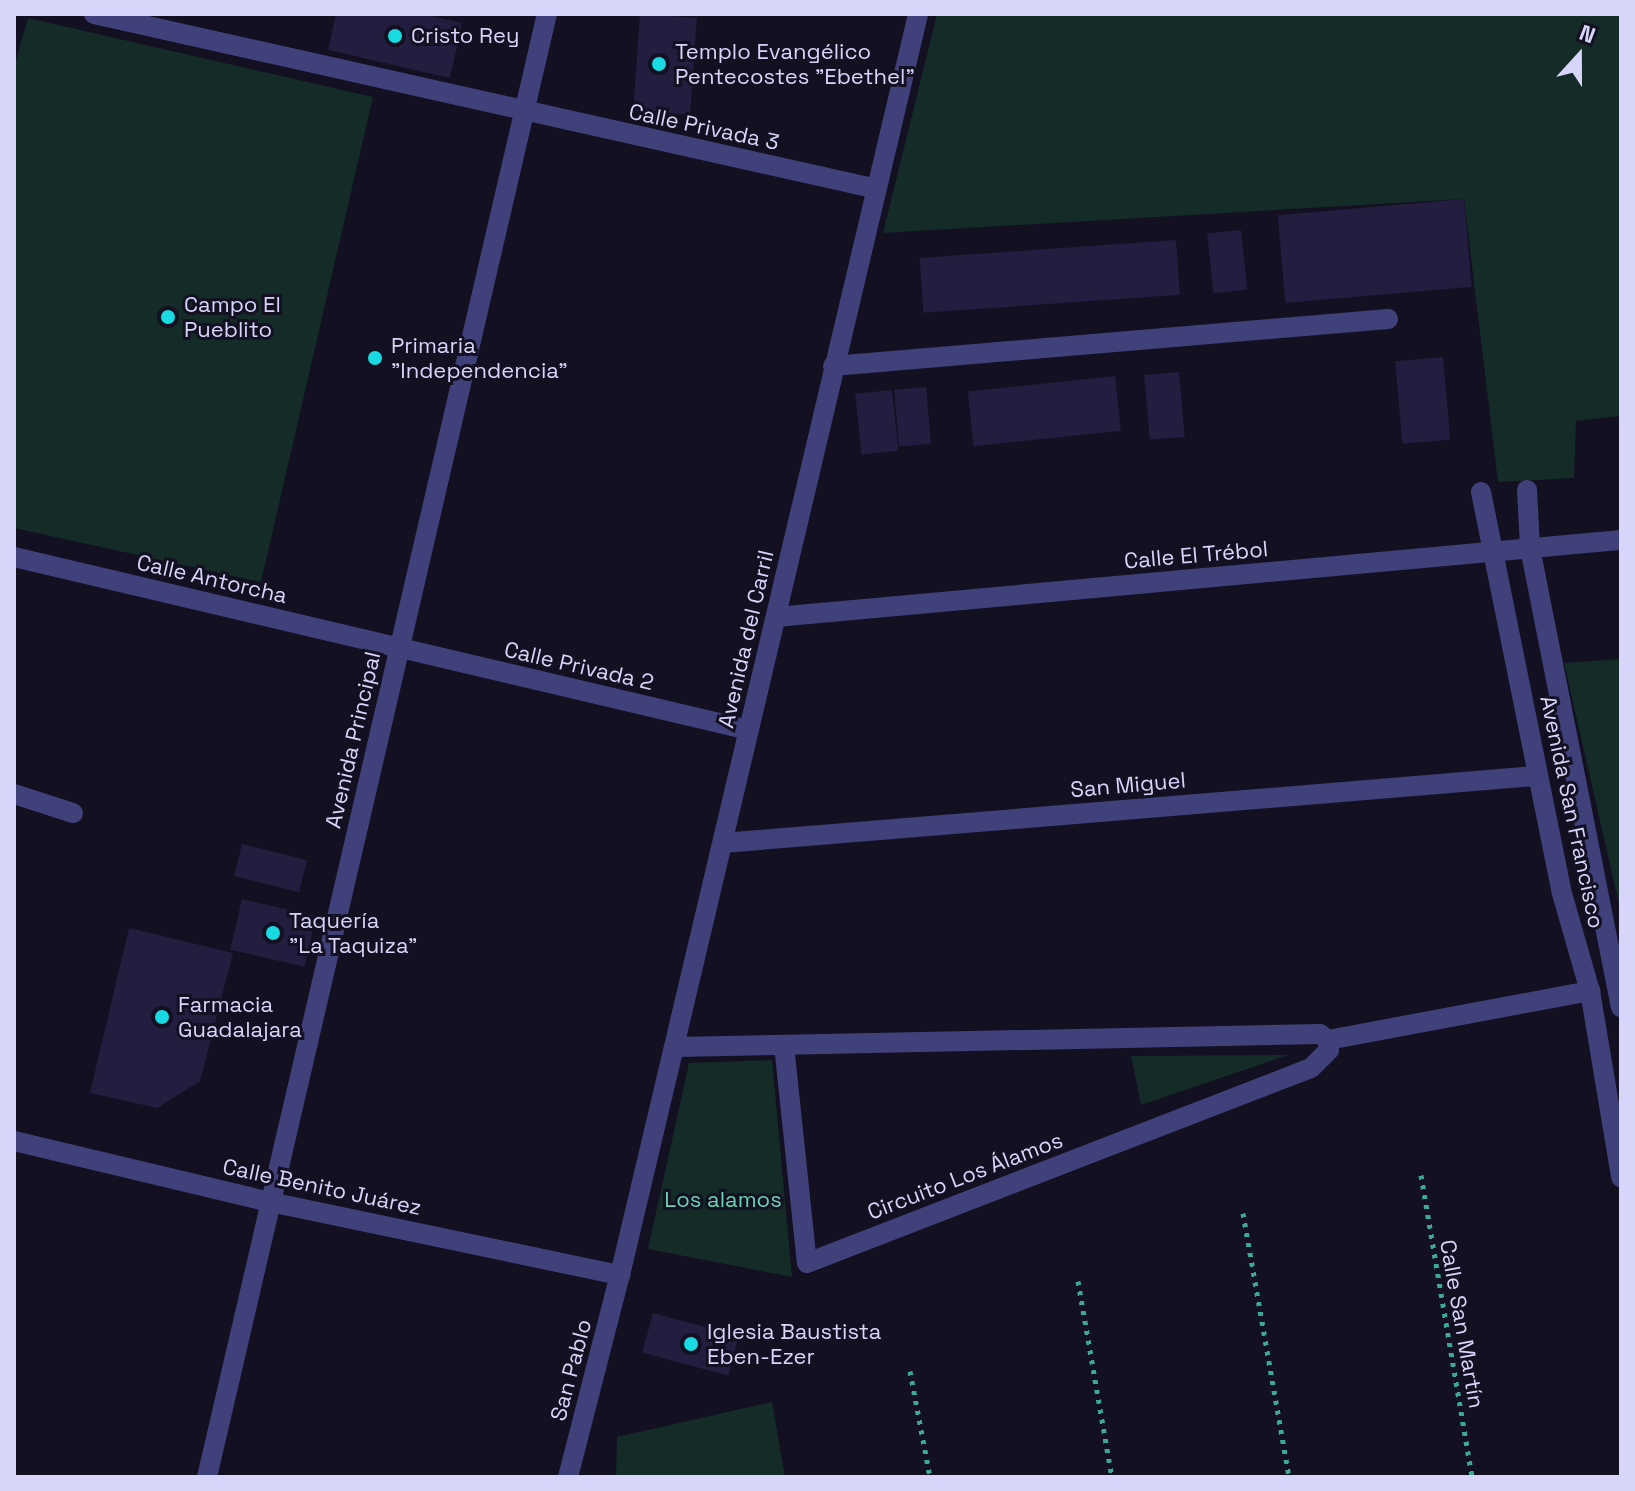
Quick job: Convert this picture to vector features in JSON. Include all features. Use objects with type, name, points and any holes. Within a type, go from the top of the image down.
[{"type":"street","name":"Calle Privada 3","points":[[94,14],[525,113],[873,188]]},
{"type":"street","name":"Avenida Principal","points":[[207,1477],[547,14]]},
{"type":"street","name":"Avenida del Carril","points":[[620,1275],[776,617],[873,188],[918,14]]},
{"type":"street","points":[[833,366],[1388,319]]},
{"type":"street","name":"Avenida San Francisco","points":[[1527,490],[1530,548],[1621,1007]]},
{"type":"street","name":"Avenida San Francisco","points":[[1481,492],[1496,551],[1536,776],[1561,890],[1590,991],[1621,1177]]},
{"type":"street","name":"Calle El Trébol","points":[[776,617],[1621,540]]},
{"type":"street","name":"Calle Antorcha","points":[[14,557],[399,648]]},
{"type":"street","name":"Calle Privada 2","points":[[399,648],[749,730]]},
{"type":"street","name":"San Miguel","points":[[723,843],[1536,776]]},
{"type":"street","points":[[14,794],[73,813]]},
{"type":"street","points":[[1561,890],[1594,883]]},
{"type":"street","points":[[674,1047],[1320,1034],[1328,1040],[1590,991]]},
{"type":"street","name":"Circuito Los Álamos","points":[[784,1045],[807,1263],[1311,1068],[1329,1050],[1328,1040]]},
{"type":"street","name":"Calle Benito Juárez","points":[[14,1141],[270,1202],[620,1275]]},
{"type":"street","name":"San Pablo","points":[[568,1477],[620,1275]]},
{"type":"path","name":"Calle San Martín","points":[[1421,1175],[1472,1477]]},
{"type":"path","points":[[1243,1213],[1289,1477]]},
{"type":"path","points":[[1078,1281],[1112,1477]]},
{"type":"path","points":[[910,1371],[930,1477]]},
{"type":"green space","points":[[937,14],[1621,14],[1621,416],[1576,421],[1574,478],[1498,482],[1464,199],[883,233]]},
{"type":"green space","name":"Campo El Pueblito","points":[[28,18],[373,97],[261,582],[14,528],[14,67]]},
{"type":"green space","points":[[1621,659],[1621,913],[1564,663]]},
{"type":"green space","points":[[1288,1055],[1141,1105],[1131,1056]]},
{"type":"green space","name":"Los alamos","points":[[772,1060],[792,1277],[648,1249],[689,1063]]},
{"type":"green space","points":[[772,1402],[785,1477],[616,1477],[617,1437]]},
{"type":"building","name":"Cristo Rey","points":[[336,14],[422,14],[462,23],[450,78],[328,50]]},
{"type":"building","name":"Templo Evangélico Pentecostes \"Ebethel\"","points":[[640,14],[697,18],[690,115],[633,111]]},
{"type":"building","points":[[1464,199],[1472,287],[1285,303],[1278,215]]},
{"type":"building","points":[[1241,230],[1247,290],[1213,293],[1207,234]]},
{"type":"building","points":[[1176,240],[1180,295],[923,313],[920,258]]},
{"type":"building","points":[[1443,357],[1450,440],[1402,444],[1395,361]]},
{"type":"building","points":[[1179,372],[1185,437],[1150,440],[1144,375]]},
{"type":"building","points":[[1115,376],[1121,431],[974,446],[968,391]]},
{"type":"building","points":[[926,387],[931,444],[899,447],[894,390]]},
{"type":"building","points":[[892,390],[898,451],[862,455],[855,394]]},
{"type":"building","points":[[242,844],[307,860],[299,892],[234,876]]},
{"type":"building","name":"Taquería \"La Taquiza\"","points":[[242,899],[316,916],[304,967],[230,950]]},
{"type":"building","name":"Farmacia Guadalajara","points":[[129,928],[233,953],[200,1081],[157,1108],[90,1093]]},
{"type":"building","name":"Iglesia Baustista Eben-Ezer","points":[[653,1313],[739,1336],[728,1376],[642,1353]]},
{"type":"place","name":"Cristo Rey","points":[[395,36]]},
{"type":"place","name":"Templo Evangélico Pentecostes \"Ebethel\"","points":[[659,64]]},
{"type":"place","name":"Campo El Pueblito","points":[[168,317]]},
{"type":"place","name":"Primaria \"Independencia\"","points":[[375,358]]},
{"type":"place","name":"Taquería \"La Taquiza\"","points":[[273,933]]},
{"type":"place","name":"Farmacia Guadalajara","points":[[162,1017]]},
{"type":"place","name":"Iglesia Baustista Eben-Ezer","points":[[691,1344]]}]
